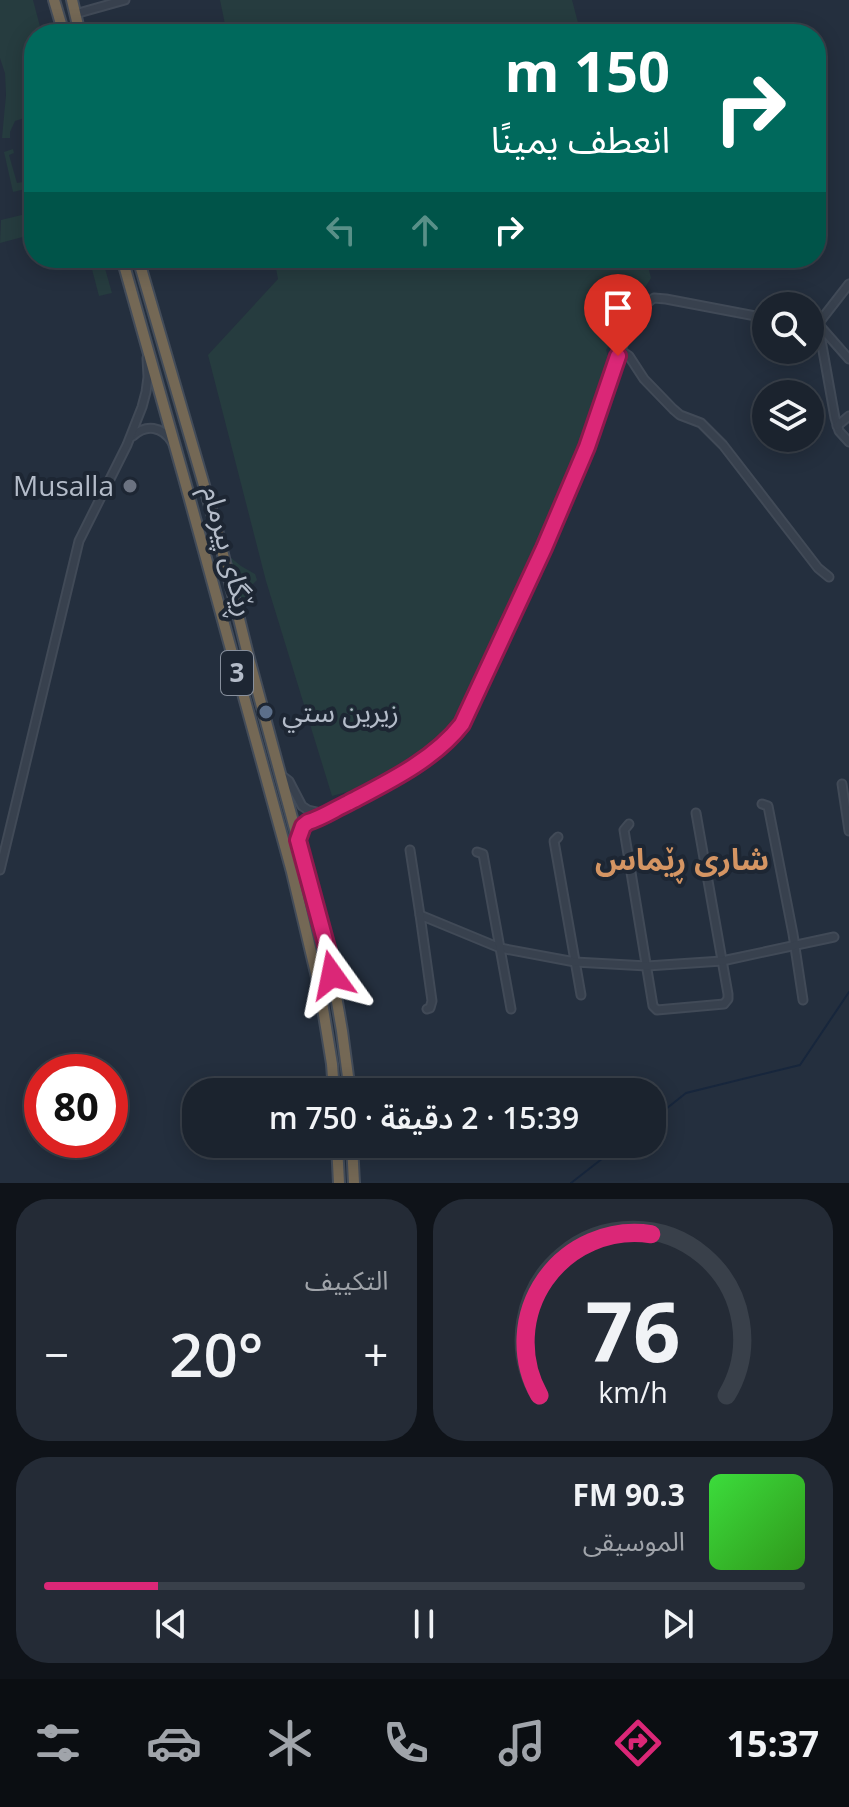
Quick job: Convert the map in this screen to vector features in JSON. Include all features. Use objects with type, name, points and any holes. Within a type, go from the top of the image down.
[{"type":"highway","points":[[54,0],[61,24]]},
{"type":"highway","points":[[72,0],[78,24]]},
{"type":"highway","name":"ڕێگای پیرمام","points":[[125,268],[314,959],[333,1078]]},
{"type":"highway","name":"ڕێگای پیرمام","points":[[141,268],[226,567],[329,955],[348,1078]]},
{"type":"highway","points":[[211,577],[226,567]]},
{"type":"highway","points":[[338,1158],[339,1183]]},
{"type":"highway","points":[[353,1158],[354,1183]]},
{"type":"street","points":[[75,14],[125,0]]},
{"type":"street","points":[[824,313],[849,284]]},
{"type":"street","points":[[298,840],[305,824],[424,760],[462,724],[544,548],[587,447],[620,350],[639,311],[654,298],[752,315]]},
{"type":"street","points":[[824,334],[849,359]]},
{"type":"street","points":[[127,445],[146,392],[146,348]]},
{"type":"street","points":[[620,350],[629,356],[644,379],[673,409],[699,422],[715,436],[799,545],[829,577]]},
{"type":"street","points":[[823,364],[837,426],[849,442]]},
{"type":"street","points":[[837,426],[849,416]]},
{"type":"street","points":[[0,870],[79,541],[134,434],[147,427],[155,428],[168,436],[176,448]]},
{"type":"street","points":[[280,774],[289,781],[302,806],[326,814]]},
{"type":"street","points":[[842,784],[849,831]]},
{"type":"street","points":[[762,804],[768,806],[803,1000]]},
{"type":"street","points":[[629,824],[624,830],[653,1006],[657,1010],[724,1004],[728,999],[696,813]]},
{"type":"street","points":[[558,837],[554,841],[581,995]]},
{"type":"street","points":[[410,850],[432,1001],[427,1009]]},
{"type":"street","points":[[477,852],[483,854],[511,1009]]},
{"type":"street","points":[[420,915],[500,948],[575,962],[647,966],[722,961],[834,937]]},
{"type":"green space","points":[[0,0],[33,0],[39,24],[24,24],[24,118],[15,121],[10,138],[2,138],[6,95],[5,73],[0,58]]},
{"type":"green space","points":[[220,0],[572,0],[578,24],[225,24]]},
{"type":"green space","points":[[13,149],[14,153],[9,155],[17,183],[23,182],[24,189],[13,192],[4,152]]},
{"type":"green space","points":[[24,214],[24,237],[0,243],[1,220]]},
{"type":"green space","points":[[92,268],[105,268],[112,293],[99,296]]},
{"type":"green space","points":[[276,268],[648,268],[651,278],[606,350],[611,365],[585,438],[452,728],[408,763],[369,786],[332,796],[266,581],[208,355],[278,279]]},
{"type":"green space","points":[[230,557],[255,574],[257,580],[243,607]]},
{"type":"waterway","points":[[666,1109],[686,1093],[800,1065],[849,992]]},
{"type":"waterway","points":[[571,1183],[603,1158]]},
{"type":"place","name":"Musalla","points":[[130,486]]},
{"type":"place","name":"زيرين ستي","points":[[266,712]]},
{"type":"district","name":"شاری ڕێماس","points":[[682,860]]},
{"type":"route","points":[[332,975],[298,840],[302,829],[308,822],[424,760],[462,724],[587,447],[618,356]]}]
